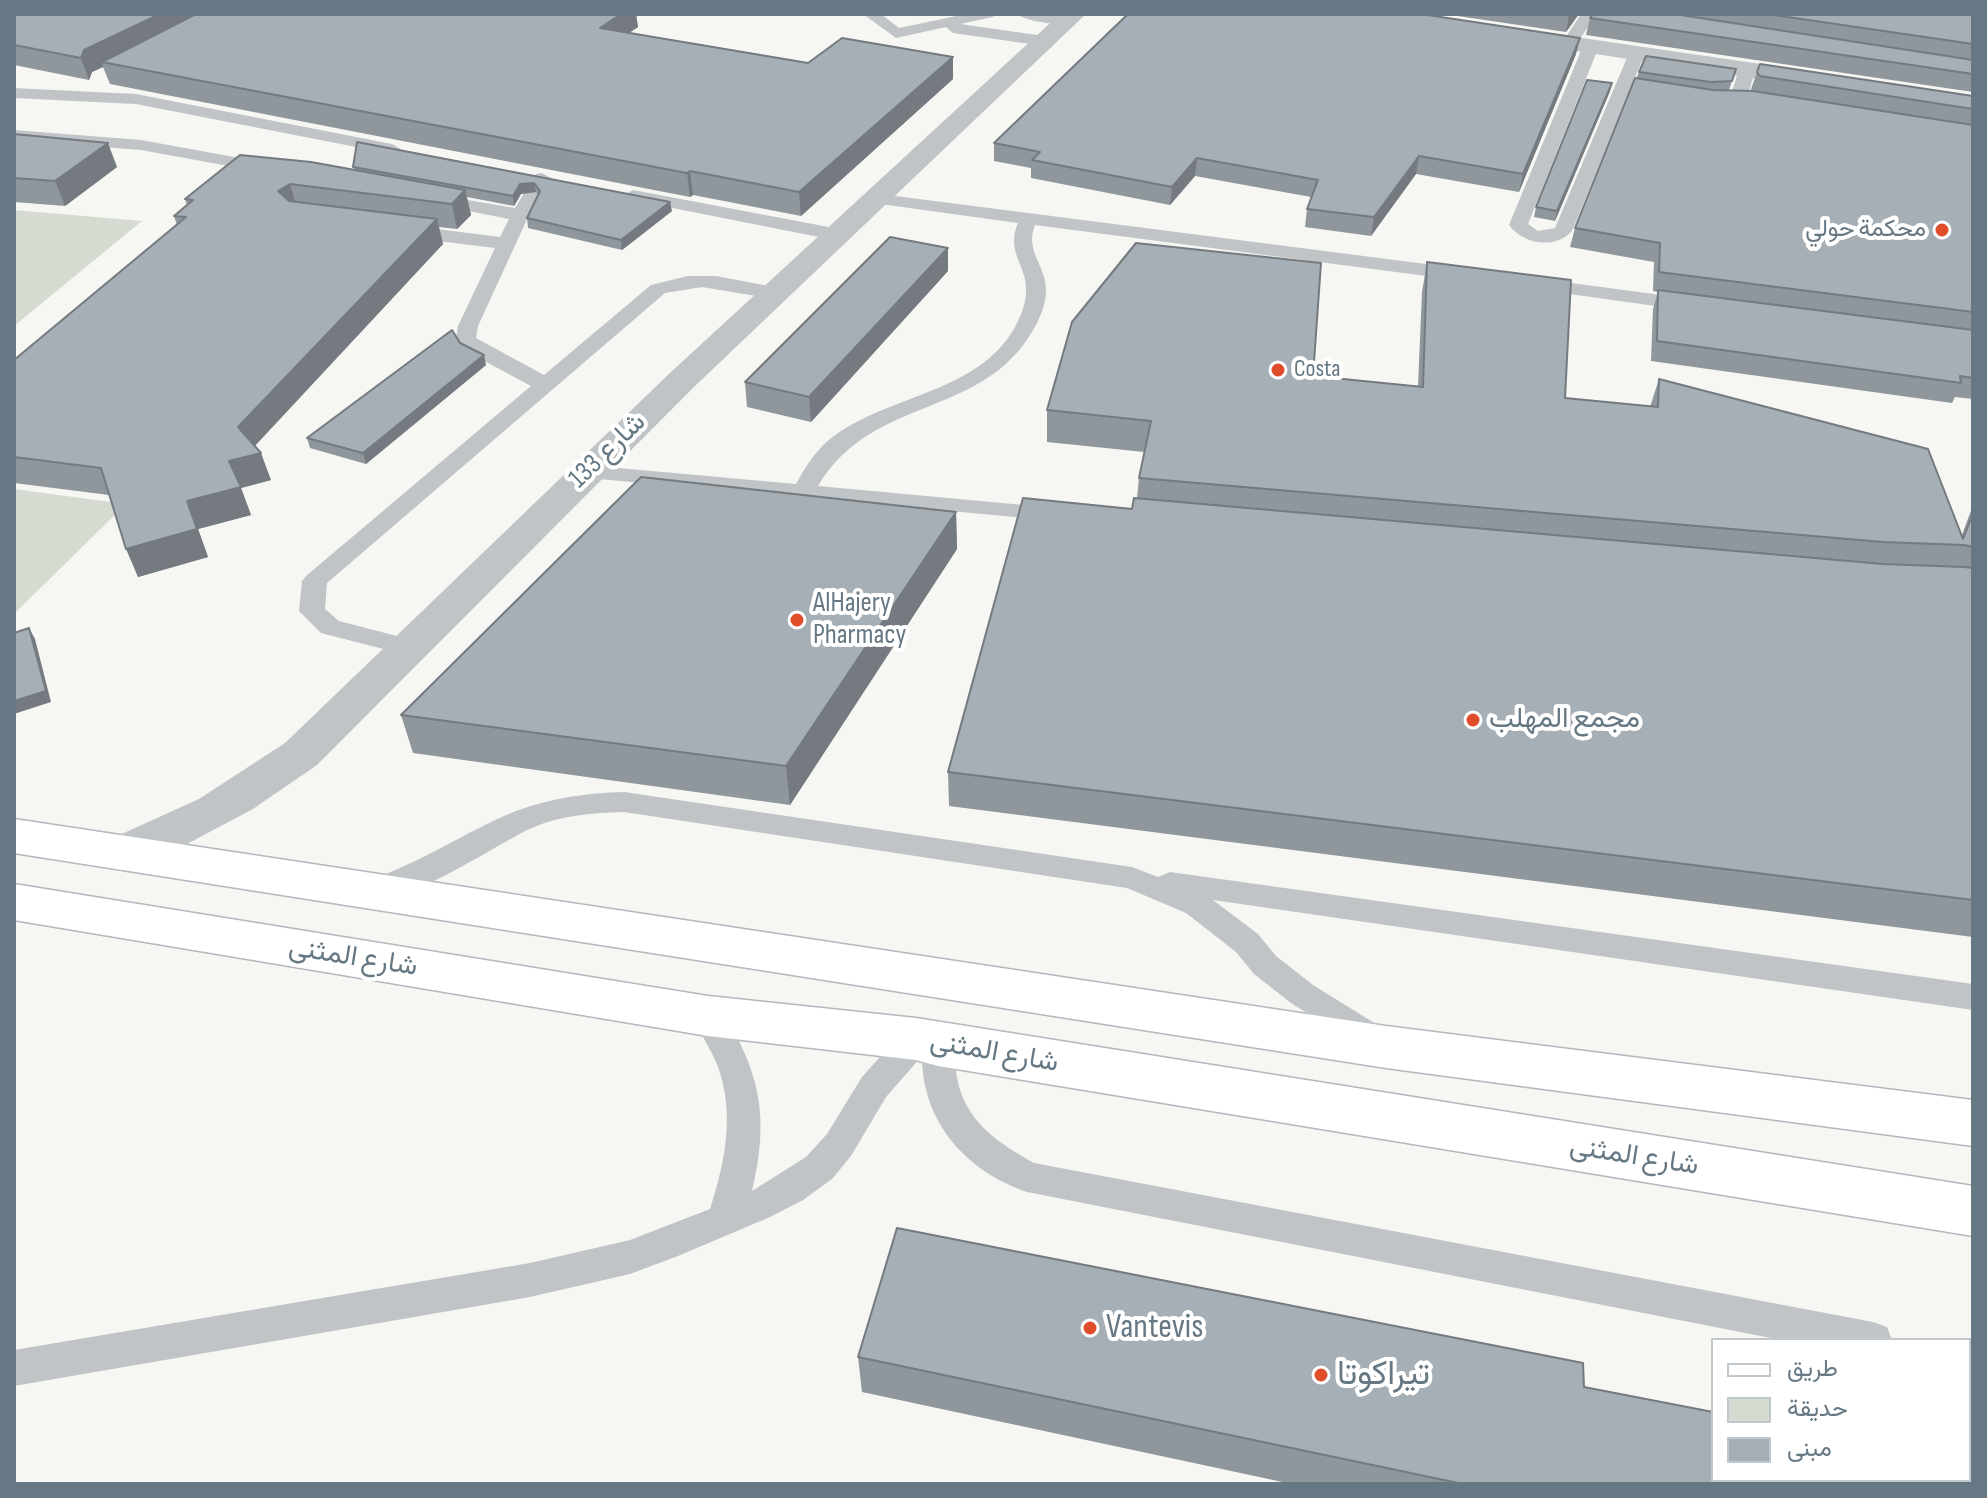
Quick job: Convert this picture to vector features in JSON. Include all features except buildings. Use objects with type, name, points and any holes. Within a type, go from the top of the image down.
[{"type":"street","name":"شارع 133","points":[[121,854],[221,809],[265,782],[301,754],[585,472],[872,198],[1071,17]]},
{"type":"street","points":[[1502,33],[1838,83]]},
{"type":"street","points":[[14,836],[1386,1047],[1973,1123]]},
{"type":"street","name":"شارع المثنى","points":[[14,902],[708,1016],[927,1042],[1973,1211]]},
{"type":"lane","points":[[871,14],[896,33],[988,14]]},
{"type":"lane","points":[[1025,14],[1071,17]]},
{"type":"lane","points":[[1589,14],[1580,45],[1608,84]]},
{"type":"lane","points":[[935,25],[1044,41]]},
{"type":"lane","points":[[1608,84],[1563,231],[1548,237],[1537,237],[1520,230],[1518,225],[1608,84],[1637,53]]},
{"type":"lane","points":[[1747,70],[1740,91],[1748,100]]},
{"type":"lane","points":[[14,93],[98,87],[136,99],[417,154]]},
{"type":"lane","points":[[1721,100],[1748,100],[1795,109]]},
{"type":"lane","points":[[14,135],[141,145],[278,170]]},
{"type":"lane","points":[[542,178],[506,244],[468,326],[466,338],[471,346],[544,384]]},
{"type":"lane","points":[[618,193],[834,234]]},
{"type":"lane","points":[[414,196],[520,215]]},
{"type":"lane","points":[[872,198],[1485,278]]},
{"type":"lane","points":[[803,491],[827,455],[842,440],[884,417],[964,385],[1004,356],[1036,301],[1036,275],[1022,251],[1021,240],[1029,218]]},
{"type":"lane","points":[[387,229],[506,244]]},
{"type":"lane","points":[[407,647],[330,627],[312,611],[315,581],[658,289],[690,280],[710,280],[774,293]]},
{"type":"lane","points":[[1517,282],[1706,307]]},
{"type":"lane","points":[[585,472],[1089,516]]},
{"type":"lane","points":[[367,892],[416,877],[538,814],[596,802],[624,802],[1132,878],[1973,997]]},
{"type":"lane","points":[[1132,878],[1197,905],[1247,943],[1265,965],[1302,994],[1386,1047]]},
{"type":"lane","points":[[708,1016],[736,1065],[744,1093],[747,1123],[741,1166],[724,1222]]},
{"type":"lane","points":[[14,1368],[530,1280],[630,1257],[724,1222],[790,1189],[819,1168],[839,1145],[874,1087],[927,1042],[946,1107],[959,1126],[993,1159],[1027,1177],[1863,1338]]},
{"type":"green space","points":[[14,210],[142,221],[14,326]]},
{"type":"green space","points":[[14,489],[126,504],[14,614]]},
{"type":"place","name":"محكمة حولي","points":[[1942,230]]},
{"type":"place","name":"Costa","points":[[1278,370]]},
{"type":"place","name":"AlHajery Pharmacy","points":[[797,620]]},
{"type":"place","name":"مجمع المهلب","points":[[1473,720]]},
{"type":"place","name":"Vantevis","points":[[1090,1328]]},
{"type":"place","name":"تيراكوتا","points":[[1321,1375]]}]
